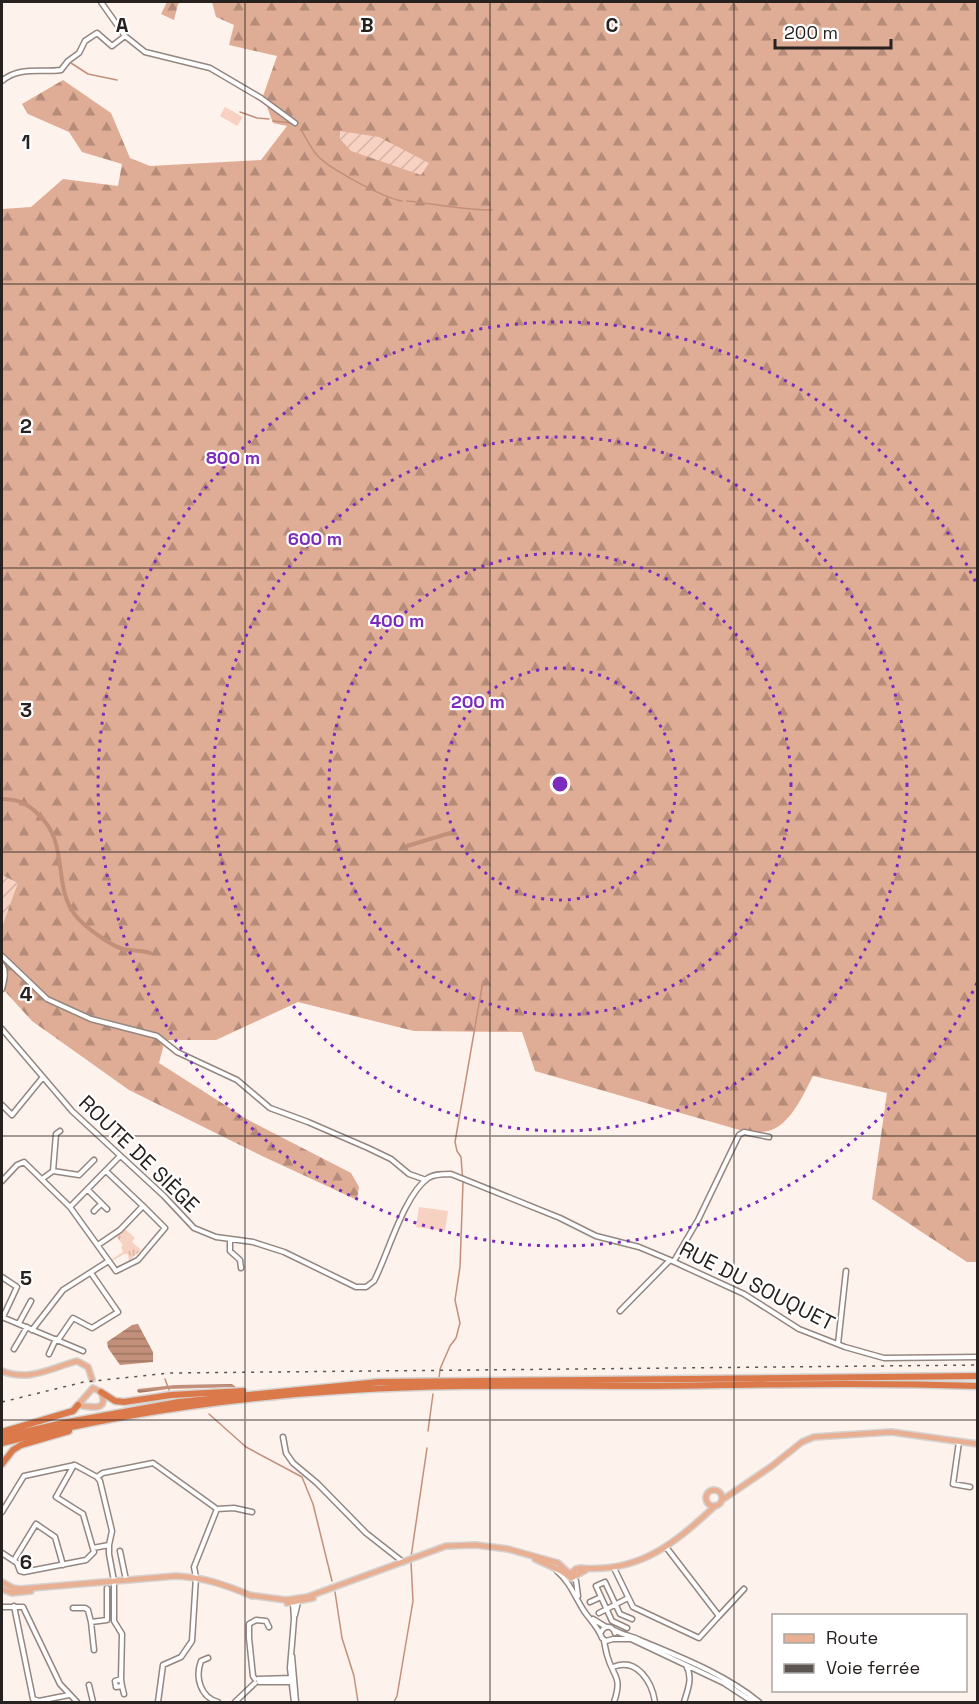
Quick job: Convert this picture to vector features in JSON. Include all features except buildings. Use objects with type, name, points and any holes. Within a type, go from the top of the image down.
[{"type":"highway","points":[[2,1437],[63,1423],[179,1402],[379,1382],[923,1377],[978,1374]]},
{"type":"highway","points":[[2,1443],[45,1432],[216,1402],[380,1388],[978,1385]]},
{"type":"highway","points":[[101,1392],[115,1401],[124,1402],[171,1395],[327,1387]]},
{"type":"highway","points":[[2,1432],[73,1411],[78,1405]]},
{"type":"highway","points":[[2,1464],[13,1450],[21,1445],[104,1421]]},
{"type":"main road","points":[[2,1371],[32,1376],[77,1361],[88,1367],[93,1383],[104,1398],[99,1407],[78,1405],[93,1383]]},
{"type":"main road","points":[[570,1578],[576,1569],[614,1568],[643,1559],[666,1547],[722,1497],[730,1496],[802,1442],[814,1437],[891,1432],[978,1444]]},
{"type":"main road","points":[[711,1507],[706,1500],[708,1492],[716,1489],[722,1497]]},
{"type":"main road","points":[[294,1601],[446,1546],[476,1545],[508,1549],[558,1563],[570,1578]]},
{"type":"main road","points":[[508,1549],[546,1563],[570,1578]]},
{"type":"main road","points":[[3,1588],[51,1587],[196,1575],[273,1602],[320,1596],[333,1588]]},
{"type":"main road","points":[[3,1588],[20,1593],[51,1587]]},
{"type":"street","points":[[101,2],[125,36],[137,48],[153,56],[202,65],[219,72],[261,98],[295,123]]},
{"type":"street","points":[[2,81],[9,75],[29,70],[61,70],[79,53],[85,40],[97,33],[112,46],[125,36]]},
{"type":"street","points":[[2,956],[47,999],[91,1019],[157,1036],[177,1052],[237,1080],[270,1108],[308,1122],[390,1159],[409,1174],[426,1180]]},
{"type":"street","points":[[2,965],[5,979],[2,989]]},
{"type":"street","name":"ROUTE DE SIÈGE","points":[[2,1029],[72,1111],[165,1196],[194,1228],[216,1237],[253,1242],[284,1252],[344,1283],[366,1287],[374,1281],[410,1201],[426,1180]]},
{"type":"street","points":[[2,1105],[12,1116],[43,1077]]},
{"type":"street","points":[[53,1172],[56,1134],[60,1131]]},
{"type":"street","points":[[620,1311],[672,1260],[698,1220],[739,1135],[749,1132],[770,1137]]},
{"type":"street","points":[[70,1207],[120,1156]]},
{"type":"street","points":[[42,1179],[53,1172],[79,1175],[94,1160]]},
{"type":"street","points":[[2,1181],[20,1162],[27,1164],[70,1207],[98,1245],[107,1262],[116,1271],[138,1260],[165,1228],[106,1171]]},
{"type":"street","name":"RUE DU SOUQUET","points":[[426,1180],[438,1174],[450,1174],[560,1218],[596,1236],[639,1246],[744,1294],[799,1329],[838,1344],[884,1358],[978,1357]]},
{"type":"street","points":[[88,1190],[107,1209]]},
{"type":"street","points":[[94,1211],[101,1204]]},
{"type":"street","points":[[98,1245],[120,1230],[143,1206]]},
{"type":"street","points":[[230,1239],[229,1248],[240,1260],[241,1268]]},
{"type":"street","points":[[32,1330],[63,1290],[107,1262]]},
{"type":"street","points":[[838,1344],[846,1271]]},
{"type":"street","points":[[49,1354],[73,1318],[92,1328],[118,1312],[91,1273]]},
{"type":"street","points":[[2,1277],[17,1287],[2,1317],[83,1351]]},
{"type":"street","points":[[19,1323],[31,1301]]},
{"type":"street","points":[[14,1349],[27,1328]]},
{"type":"street","points":[[282,1437],[286,1453],[293,1463],[317,1483],[366,1533],[406,1559]]},
{"type":"street","points":[[959,1442],[953,1484],[970,1487]]},
{"type":"street","points":[[97,1477],[103,1473],[153,1463],[217,1509],[234,1508],[252,1512]]},
{"type":"street","points":[[2,1553],[14,1560],[20,1571],[24,1572],[86,1560],[94,1552],[83,1514],[56,1497],[75,1465]]},
{"type":"street","points":[[2,1512],[24,1476],[75,1465],[100,1481],[112,1531],[109,1545],[114,1581],[114,1621],[122,1634],[121,1679],[115,1681],[116,1687],[122,1686],[124,1694]]},
{"type":"street","points":[[158,1702],[163,1665],[181,1657],[192,1641],[196,1575],[194,1567],[217,1509]]},
{"type":"street","points":[[14,1560],[36,1524],[55,1537],[63,1565]]},
{"type":"street","points":[[93,1548],[109,1545]]},
{"type":"street","points":[[666,1547],[719,1616]]},
{"type":"street","points":[[120,1551],[126,1580]]},
{"type":"street","points":[[614,1568],[633,1607],[699,1638],[744,1589]]},
{"type":"street","points":[[570,1578],[576,1581],[580,1603],[601,1632],[604,1640],[607,1655],[619,1684],[614,1702]]},
{"type":"street","points":[[627,1628],[612,1622],[596,1587],[605,1582],[620,1614],[632,1619]]},
{"type":"street","points":[[107,1588],[107,1620]]},
{"type":"street","points":[[590,1602],[601,1597]]},
{"type":"street","points":[[599,1613],[628,1598]]},
{"type":"street","points":[[294,1601],[291,1653],[295,1702]]},
{"type":"street","points":[[14,1606],[33,1699],[39,1701],[69,1695]]},
{"type":"street","points":[[2,1607],[23,1607],[60,1684],[77,1702]]},
{"type":"street","points":[[73,1608],[88,1610],[92,1622],[94,1650]]},
{"type":"street","points":[[590,1617],[606,1627],[638,1638],[742,1690],[759,1702]]},
{"type":"street","points":[[257,1681],[253,1676],[249,1624],[256,1620],[266,1621],[269,1627]]},
{"type":"street","points":[[92,1622],[114,1621]]},
{"type":"street","points":[[601,1632],[606,1627]]},
{"type":"street","points":[[607,1655],[615,1635],[614,1630]]},
{"type":"street","points":[[604,1640],[631,1640],[707,1673],[753,1702]]},
{"type":"street","points":[[208,1658],[201,1661],[198,1671],[201,1688],[213,1701],[218,1702]]},
{"type":"street","points":[[613,1667],[630,1664],[639,1669],[650,1685],[655,1702]]},
{"type":"street","points":[[684,1702],[690,1681],[690,1673],[686,1665]]},
{"type":"street","points":[[690,1673],[695,1669]]},
{"type":"street","points":[[690,1681],[697,1673],[707,1673]]},
{"type":"street","points":[[235,1702],[257,1681],[293,1680]]},
{"type":"street","points":[[89,1685],[93,1702]]},
{"type":"green space","points":[[167,2],[182,2],[178,4],[174,20],[161,14]]},
{"type":"green space","points":[[212,2],[977,2],[977,1262],[967,1262],[872,1199],[887,1093],[813,1076],[795,1109],[783,1123],[768,1131],[743,1131],[535,1071],[522,1032],[414,1031],[298,1002],[216,1040],[165,1040],[159,1063],[250,1121],[351,1173],[359,1187],[357,1200],[129,1090],[32,1021],[2,988],[2,209],[31,207],[63,179],[118,186],[122,164],[82,152],[69,132],[28,114],[22,104],[63,80],[111,113],[130,158],[150,166],[261,160],[287,126],[273,123],[263,96],[277,56],[229,45],[234,25],[216,17]]},
{"type":"green space","points":[[225,107],[243,117],[237,126],[220,116]]},
{"type":"green space","points":[[340,131],[379,137],[429,163],[421,175],[351,151],[340,139]]},
{"type":"green space","points":[[2,875],[18,883],[2,927]]},
{"type":"green space","points":[[419,1207],[448,1211],[445,1231],[416,1227]]},
{"type":"green space","points":[[125,1229],[135,1238],[132,1242],[141,1250],[129,1261],[128,1254],[124,1254],[112,1261],[123,1252],[121,1247],[123,1245],[116,1236]]},
{"type":"shaded area","points":[[138,1324],[153,1352],[153,1362],[120,1365],[108,1348],[107,1342],[132,1325]]},
{"type":"shaded area","points":[[232,1384],[236,1387],[168,1389],[139,1393],[137,1391],[138,1389],[175,1385]]},
{"type":"waterway","points":[[71,63],[88,74],[117,80]]},
{"type":"waterway","points":[[240,112],[257,118],[269,119]]},
{"type":"waterway","points":[[273,121],[292,123]]},
{"type":"waterway","points":[[301,130],[322,160],[370,189],[402,201]]},
{"type":"waterway","points":[[407,201],[492,210]]},
{"type":"waterway","points":[[2,799],[26,804],[48,825],[58,851],[64,891],[75,915],[111,944],[123,949],[150,953]]},
{"type":"waterway","points":[[407,846],[450,833]]},
{"type":"waterway","points":[[439,1379],[440,1369],[456,1338],[460,1323],[455,1300],[460,1267],[463,1183],[461,1157],[455,1142],[483,981]]},
{"type":"waterway","points":[[165,1379],[169,1390]]},
{"type":"waterway","points":[[428,1431],[433,1394]]},
{"type":"waterway","points":[[209,1414],[246,1447],[302,1477],[313,1504],[332,1581]]},
{"type":"waterway","points":[[411,1557],[427,1448]]},
{"type":"waterway","points":[[394,1702],[397,1696],[413,1601],[411,1562]]},
{"type":"waterway","points":[[335,1592],[342,1638],[354,1676],[358,1702]]},
{"type":"railway","points":[[2,1402],[84,1382],[170,1373],[978,1365]]}]
